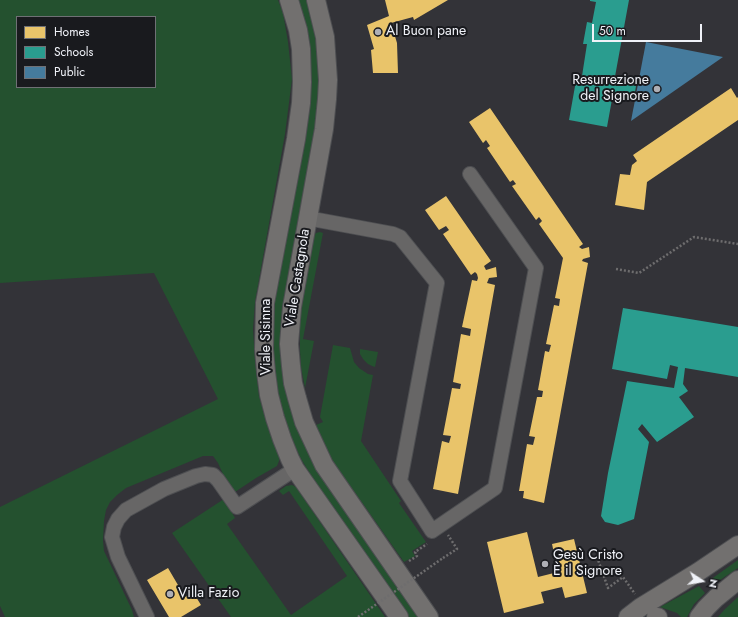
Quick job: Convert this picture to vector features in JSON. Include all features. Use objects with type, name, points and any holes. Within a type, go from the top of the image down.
[{"type":"main road","name":"Viale Sisinna","points":[[289,0],[298,30],[301,49],[301,103],[296,139],[265,303],[264,328],[266,372],[269,395],[282,439],[295,469],[399,617]]},
{"type":"main road","name":"Viale Castagnola","points":[[316,0],[325,37],[328,80],[324,129],[292,306],[289,344],[296,398],[306,428],[324,464],[429,617]]},
{"type":"main road","points":[[628,617],[641,607],[698,572],[738,545]]},
{"type":"main road","points":[[699,617],[716,598],[738,580]]},
{"type":"lane","points":[[307,218],[393,234],[400,237],[437,283],[400,480],[432,531],[495,488],[536,268],[470,174]]},
{"type":"lane","points":[[147,617],[118,557],[112,536],[118,519],[126,510],[164,489],[196,476],[205,474],[212,475],[218,480],[237,507],[295,469]]},
{"type":"path","points":[[616,269],[639,273],[694,237],[738,244]]},
{"type":"path","points":[[358,617],[457,549],[449,536]]},
{"type":"path","points":[[396,570],[417,556],[415,552],[431,541]]},
{"type":"path","points":[[597,557],[608,588],[623,577],[639,599]]},
{"type":"green space","points":[[0,0],[278,0],[283,13],[292,79],[285,134],[255,302],[253,329],[259,396],[269,431],[279,456],[277,466],[232,494],[218,463],[213,456],[203,456],[126,488],[110,502],[106,510],[104,521],[104,551],[134,617],[5,617],[0,606],[0,507],[218,399],[154,273],[0,283]]},
{"type":"green space","points":[[298,0],[308,0],[318,52],[319,78],[316,123],[283,306],[281,326],[282,345],[296,426],[318,470],[419,617],[408,617],[316,484],[300,457],[289,432],[276,387],[272,341],[273,318],[303,19]]},
{"type":"green space","points":[[316,233],[323,233],[303,339],[314,341],[305,388],[301,367],[300,313],[314,236]]},
{"type":"green space","points":[[333,345],[350,348],[354,362],[359,368],[368,374],[373,375],[361,441],[401,501],[399,503],[426,542],[412,551],[415,556],[404,562],[331,458],[316,425],[323,422],[320,417]]},
{"type":"green space","points":[[360,349],[378,352],[375,367],[368,364],[363,359],[360,354]]},
{"type":"green space","points":[[292,485],[296,487],[385,617],[231,617],[172,533],[224,499],[235,518],[227,524],[291,615],[347,576],[289,491],[283,495],[279,491],[286,486]]},
{"type":"green space","points":[[738,560],[738,568],[714,584],[711,583],[710,580]]},
{"type":"green space","points":[[699,586],[705,593],[694,604],[687,617],[681,617],[677,613],[660,607]]},
{"type":"green space","points":[[738,597],[738,617],[718,617],[724,610]]},
{"type":"building: Homes","points":[[385,0],[448,0],[414,20],[413,17],[391,23],[397,43],[398,73],[373,73],[371,50],[374,49],[367,25],[389,16]]},
{"type":"building: Homes","points":[[731,88],[737,98],[738,97],[738,120],[647,182],[644,210],[615,205],[620,174],[630,175],[632,165],[637,161],[633,155]]},
{"type":"building: Homes","points":[[490,108],[583,244],[579,247],[582,249],[589,247],[590,257],[583,259],[582,261],[588,263],[544,503],[523,498],[524,491],[519,491],[527,444],[533,445],[535,437],[529,436],[537,397],[542,397],[543,391],[538,390],[545,351],[549,352],[551,345],[546,344],[554,305],[559,306],[560,299],[555,298],[563,258],[539,224],[542,221],[539,217],[536,220],[512,186],[516,184],[513,180],[510,182],[487,148],[490,146],[486,140],[483,143],[469,122]]},
{"type":"building: Homes","points":[[446,196],[491,261],[484,266],[486,270],[496,267],[497,277],[489,278],[487,283],[495,285],[458,494],[433,489],[442,441],[449,443],[451,436],[443,435],[452,388],[460,389],[461,384],[453,382],[461,334],[470,336],[471,329],[462,327],[472,280],[477,281],[478,278],[475,272],[471,275],[443,234],[449,230],[446,226],[439,230],[425,210]]},
{"type":"building: Homes","points":[[527,532],[538,577],[558,572],[552,544],[574,539],[587,593],[565,598],[562,587],[541,592],[544,603],[504,613],[487,542]]},
{"type":"building: Homes","name":"Villa Fazio","points":[[168,568],[185,597],[193,592],[201,605],[181,617],[169,617],[147,580]]},
{"type":"building: Schools","points":[[590,0],[629,0],[614,82],[636,86],[634,98],[613,94],[607,127],[569,120],[577,75],[582,76],[587,44],[583,44],[587,22],[592,23],[596,2]]},
{"type":"building: Schools","points":[[623,308],[738,327],[738,377],[685,368],[683,384],[688,391],[679,397],[694,417],[657,442],[642,424],[638,429],[649,442],[634,519],[618,525],[605,522],[601,516],[608,473],[627,381],[674,388],[678,367],[670,365],[667,379],[612,369]]},
{"type":"building: Public","name":"Resurrezione del Signore","points":[[646,42],[723,57],[631,121]]},
{"type":"place","name":"Al Buon pane","points":[[378,32]]},
{"type":"place","name":"Resurrezione del Signore","points":[[657,89]]},
{"type":"place","name":"Gesù Cristo È il Signore","points":[[545,564]]},
{"type":"place","name":"Villa Fazio","points":[[170,594]]}]
